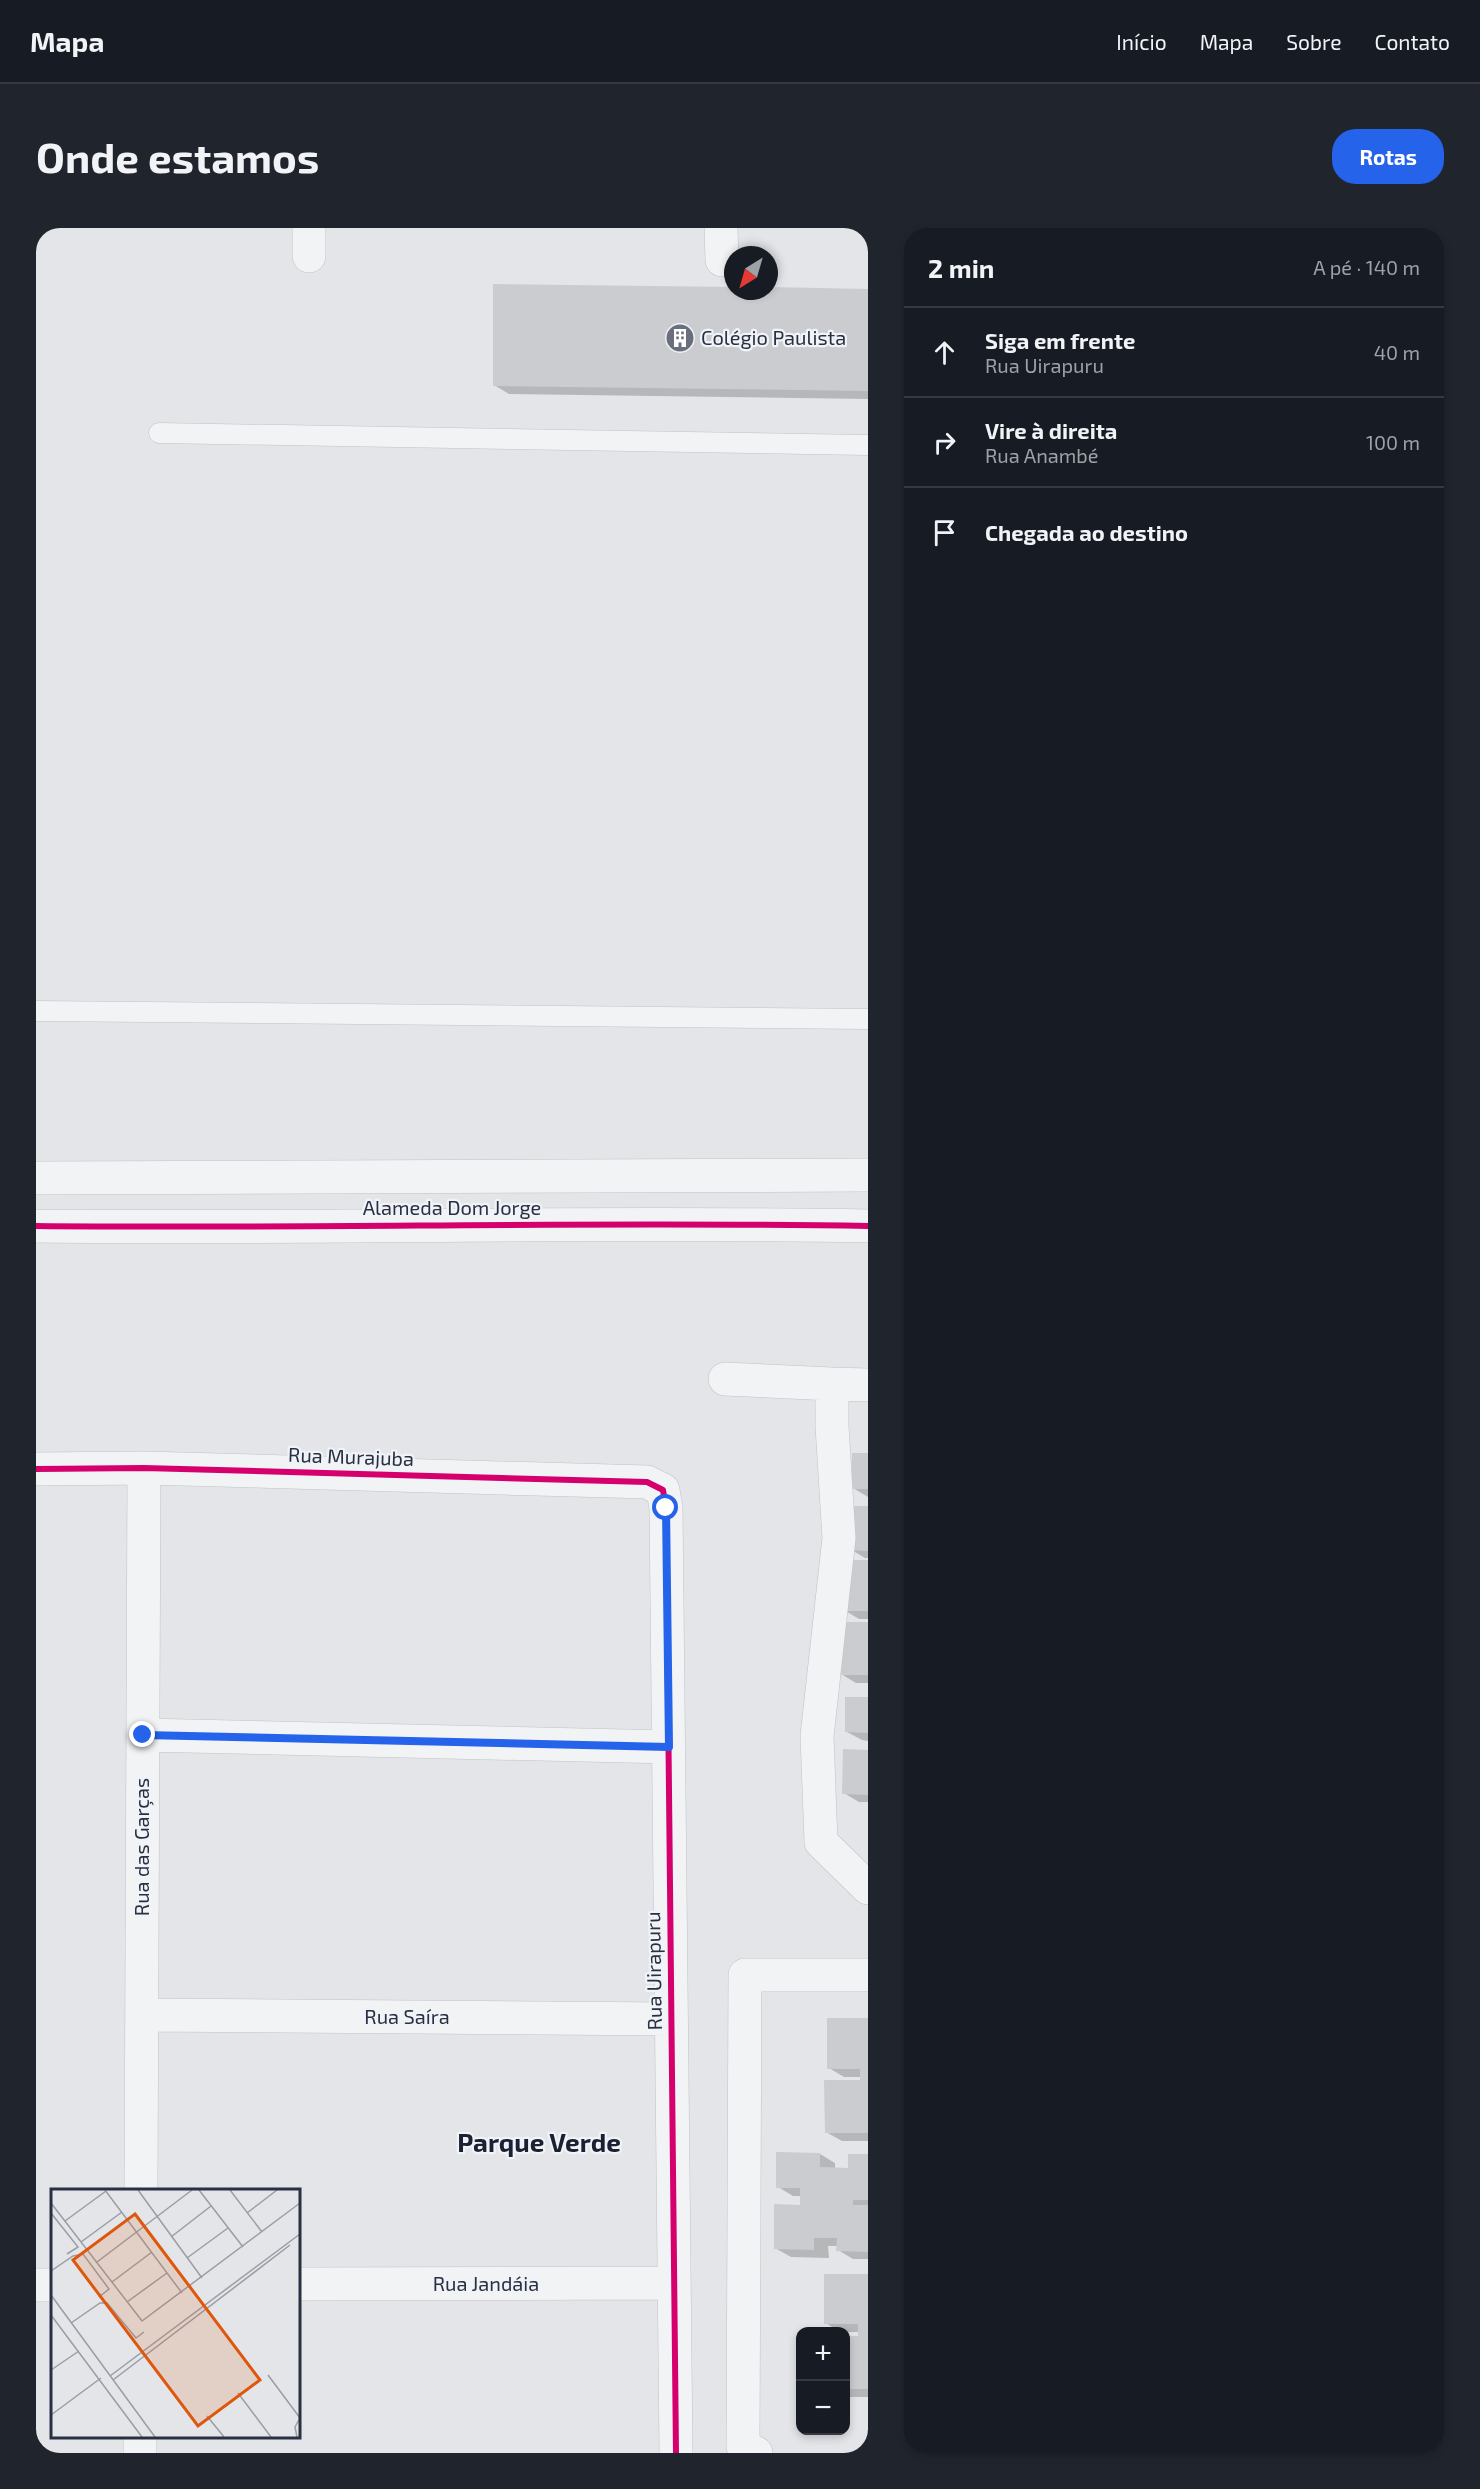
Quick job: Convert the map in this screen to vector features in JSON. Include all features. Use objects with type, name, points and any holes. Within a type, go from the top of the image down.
[{"type":"street","name":"Alameda Dom Jorge","points":[[36,1178],[868,1175]]},
{"type":"street","name":"Alameda Dom Jorge","points":[[36,1226],[680,1223],[868,1226]]},
{"type":"street","points":[[725,1379],[868,1385]]},
{"type":"street","points":[[832,1384],[832,1426],[839,1538],[817,1736],[821,1842],[868,1888]]},
{"type":"street","name":"Rua Murajuba","points":[[36,1468],[144,1468],[647,1482],[663,1490]]},
{"type":"street","name":"Rua das Garças","points":[[141,2189],[144,1468]]},
{"type":"street","name":"Rua Uirapuru","points":[[663,1490],[666,1508],[676,2453]]},
{"type":"street","points":[[143,1735],[669,1747]]},
{"type":"street","points":[[747,2451],[745,1975],[868,1975]]},
{"type":"street","name":"Rua Saíra","points":[[142,2015],[671,2019]]},
{"type":"street","name":"Rua Jandáia","points":[[300,2284],[674,2283]]},
{"type":"lane","points":[[159,433],[868,445]]},
{"type":"lane","points":[[36,1011],[868,1019]]},
{"type":"building","name":"Colégio Paulista","points":[[493,284],[724,287],[724,300],[778,300],[778,287],[868,289],[868,391],[493,386]]},
{"type":"building","points":[[852,1453],[868,1453],[868,1489],[851,1489]]},
{"type":"building","points":[[849,1506],[868,1506],[868,1551],[848,1550]]},
{"type":"building","points":[[842,1560],[868,1560],[868,1611],[842,1611]]},
{"type":"building","points":[[840,1622],[868,1622],[868,1675],[840,1675]]},
{"type":"building","points":[[845,1697],[868,1697],[868,1733],[845,1732]]},
{"type":"building","points":[[843,1749],[868,1750],[868,1795],[842,1794]]},
{"type":"building","points":[[827,2018],[868,2018],[868,2133],[825,2133],[824,2080],[860,2080],[860,2069],[827,2069]]},
{"type":"building","points":[[776,2152],[820,2153],[820,2167],[848,2168],[848,2154],[868,2154],[868,2200],[853,2200],[853,2205],[868,2205],[868,2252],[836,2251],[837,2238],[814,2238],[814,2250],[774,2249],[774,2204],[800,2205],[800,2188],[776,2188]]},
{"type":"building","points":[[824,2274],[868,2274],[868,2389],[850,2389],[850,2336],[858,2336],[858,2324],[824,2324]]},
{"type":"cycle path","points":[[36,1226],[660,1224],[868,1226]]},
{"type":"cycle path","points":[[36,1469],[144,1468],[647,1482],[663,1490],[666,1508],[676,2453]]},
{"type":"place","name":"Colégio Paulista","points":[[680,338]]},
{"type":"district","name":"Parque Verde","points":[[539,2143]]},
{"type":"route","points":[[143,1735],[669,1747],[666,1508]]}]
